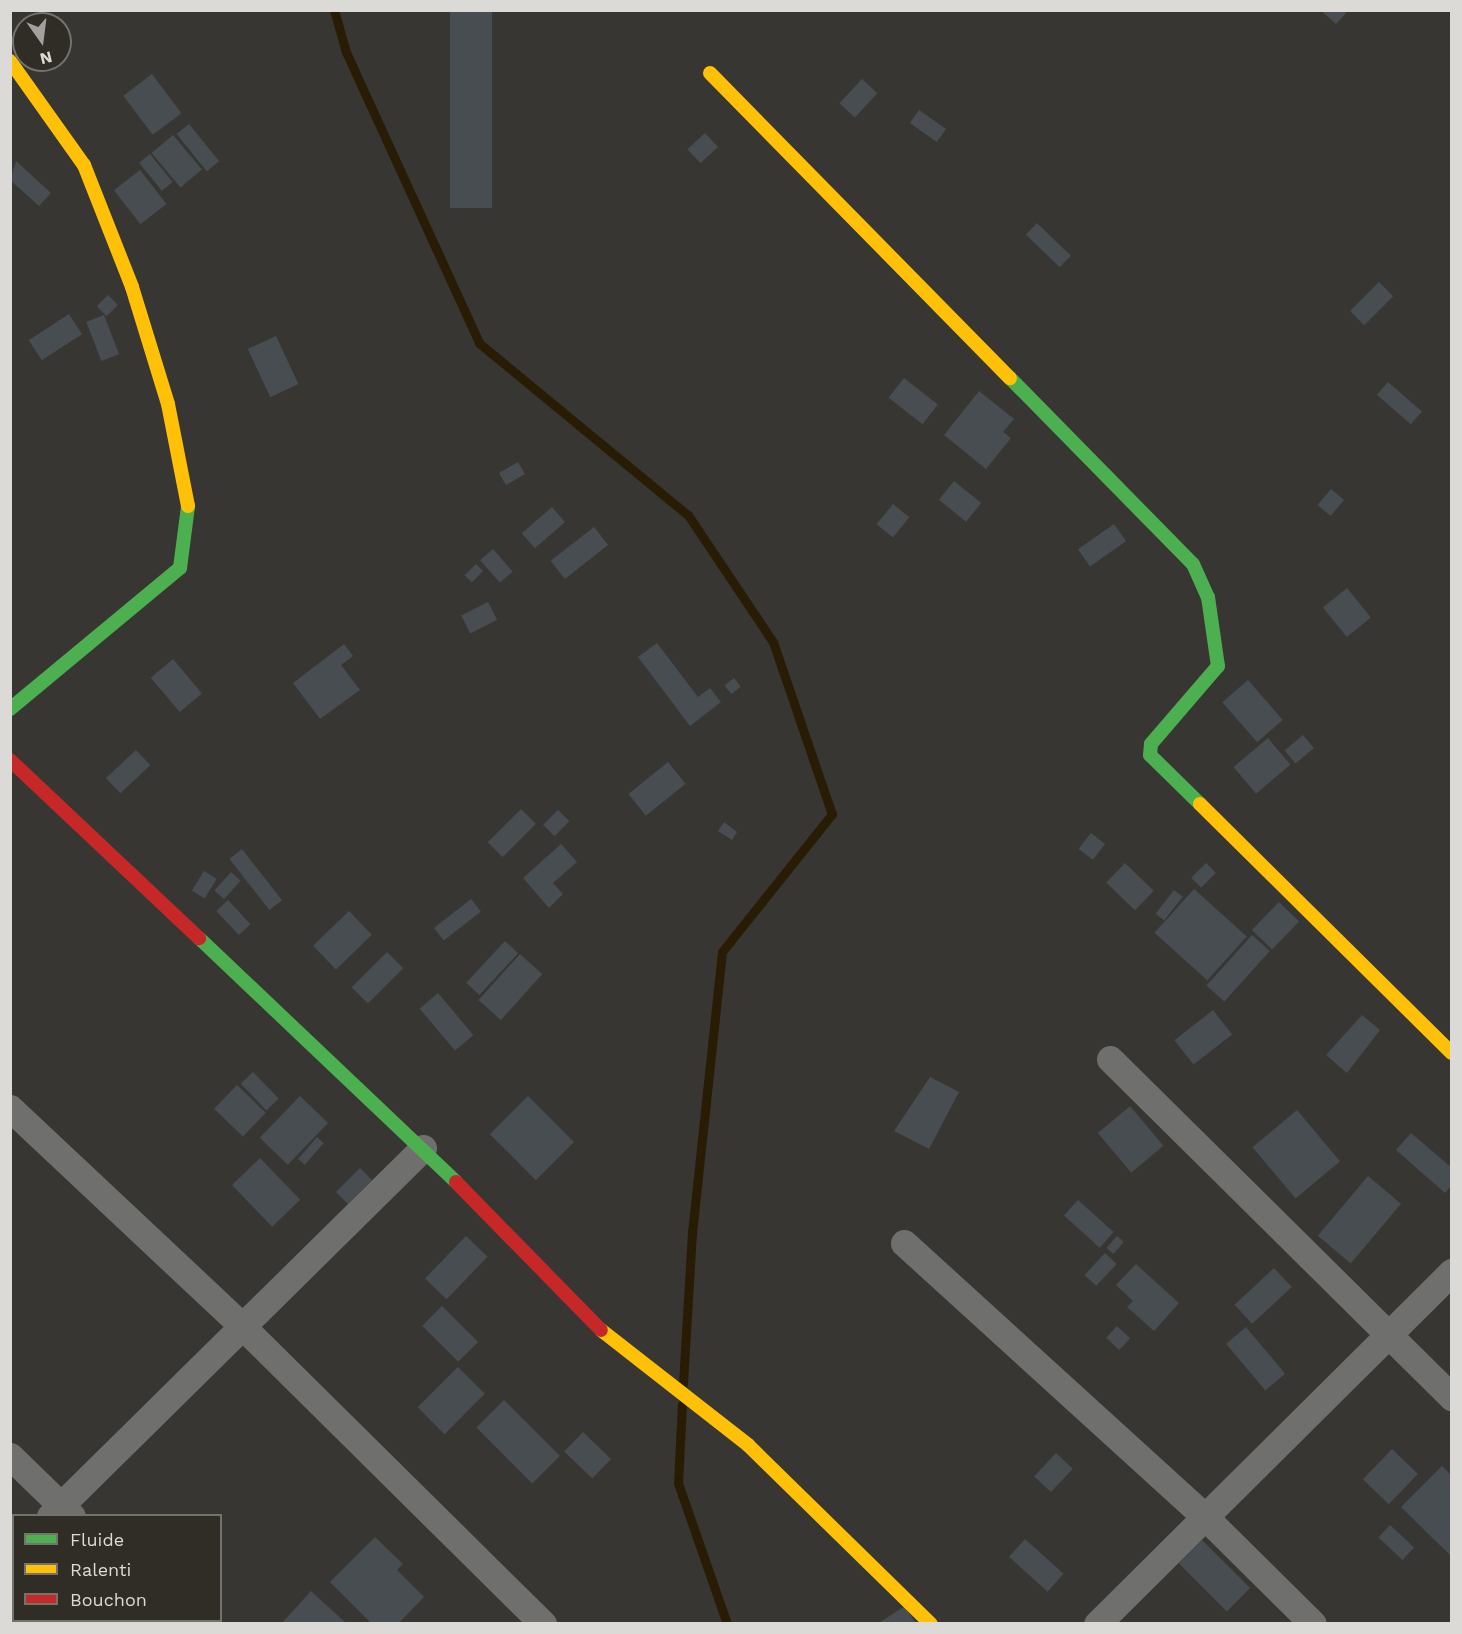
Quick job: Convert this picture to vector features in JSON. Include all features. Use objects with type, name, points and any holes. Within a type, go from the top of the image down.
[{"type":"street","points":[[10,61],[88,176],[132,287],[165,394],[189,509],[180,568],[10,709]]},
{"type":"street","points":[[710,73],[1192,564],[1208,597],[1218,666],[1151,744],[1150,755],[1452,1053]]},
{"type":"street","points":[[10,760],[423,1148],[603,1332],[748,1445],[931,1623]]},
{"type":"street","points":[[1110,1059],[1452,1397]]},
{"type":"street","points":[[10,1108],[241,1325],[543,1623]]},
{"type":"street","points":[[10,1456],[61,1512],[241,1325],[423,1148]]},
{"type":"street","points":[[904,1243],[1204,1516],[1313,1623]]},
{"type":"street","points":[[1097,1623],[1452,1272]]},
{"type":"building","points":[[450,10],[492,10],[492,208],[450,208]]},
{"type":"building","points":[[1320,10],[1343,10],[1346,13],[1336,24]]},
{"type":"building","points":[[152,74],[181,113],[153,135],[123,96]]},
{"type":"building","points":[[862,79],[877,93],[855,117],[839,103]]},
{"type":"building","points":[[919,110],[946,129],[937,142],[910,123]]},
{"type":"building","points":[[189,124],[219,161],[207,171],[177,134]]},
{"type":"building","points":[[705,133],[718,147],[700,163],[687,149]]},
{"type":"building","points":[[173,135],[202,169],[180,187],[152,153]]},
{"type":"building","points":[[150,154],[173,182],[162,191],[139,163]]},
{"type":"building","points":[[16,161],[51,193],[39,206],[10,180]]},
{"type":"building","points":[[140,170],[166,204],[140,224],[114,190]]},
{"type":"building","points":[[1037,223],[1071,256],[1060,267],[1026,235]]},
{"type":"building","points":[[1379,282],[1393,296],[1364,325],[1350,311]]},
{"type":"building","points":[[108,295],[118,305],[107,316],[97,306]]},
{"type":"building","points":[[69,314],[82,334],[42,360],[29,340]]},
{"type":"building","points":[[104,315],[119,354],[101,361],[86,322]]},
{"type":"building","points":[[276,336],[298,384],[270,397],[248,349]]},
{"type":"building","points":[[904,378],[938,404],[922,424],[889,398]]},
{"type":"building","points":[[1388,382],[1422,412],[1411,424],[1377,395]]},
{"type":"building","points":[[979,391],[1014,419],[1003,432],[1011,438],[986,469],[944,435]]},
{"type":"building","points":[[518,462],[525,474],[506,485],[499,473]]},
{"type":"building","points":[[954,481],[981,503],[966,522],[939,500]]},
{"type":"building","points":[[1331,489],[1344,500],[1331,516],[1318,505]]},
{"type":"building","points":[[893,504],[909,517],[893,537],[877,524]]},
{"type":"building","points":[[552,507],[565,522],[535,548],[522,533]]},
{"type":"building","points":[[1114,524],[1126,541],[1090,566],[1078,549]]},
{"type":"building","points":[[594,527],[608,545],[565,579],[551,561]]},
{"type":"building","points":[[493,549],[513,572],[500,583],[480,560]]},
{"type":"building","points":[[476,564],[483,571],[472,582],[465,575]]},
{"type":"building","points":[[1347,588],[1371,618],[1347,637],[1323,608]]},
{"type":"building","points":[[488,602],[497,620],[470,633],[461,616]]},
{"type":"building","points":[[657,643],[698,697],[710,688],[721,702],[690,726],[638,657]]},
{"type":"building","points":[[344,644],[353,656],[341,665],[360,690],[320,719],[293,683]]},
{"type":"building","points":[[173,659],[202,693],[180,712],[151,678]]},
{"type":"building","points":[[734,678],[741,687],[731,694],[725,685]]},
{"type":"building","points":[[1248,680],[1283,720],[1257,742],[1222,702]]},
{"type":"building","points":[[1303,735],[1314,748],[1296,763],[1285,750]]},
{"type":"building","points":[[1268,738],[1290,765],[1256,794],[1234,767]]},
{"type":"building","points":[[136,750],[150,765],[120,793],[106,778]]},
{"type":"building","points":[[668,762],[686,784],[646,816],[628,794]]},
{"type":"building","points":[[521,809],[536,824],[503,857],[488,842]]},
{"type":"building","points":[[558,810],[569,821],[554,836],[543,825]]},
{"type":"building","points":[[724,822],[737,832],[732,840],[718,831]]},
{"type":"building","points":[[1091,833],[1105,844],[1093,860],[1079,849]]},
{"type":"building","points":[[561,844],[577,862],[553,883],[563,894],[549,908],[523,878]]},
{"type":"building","points":[[242,849],[282,900],[269,910],[229,859]]},
{"type":"building","points":[[1125,863],[1154,891],[1135,910],[1106,882]]},
{"type":"building","points":[[1206,863],[1216,873],[1201,888],[1191,878]]},
{"type":"building","points":[[204,871],[217,879],[205,898],[192,891]]},
{"type":"building","points":[[231,872],[241,881],[224,899],[214,891]]},
{"type":"building","points":[[1194,889],[1247,937],[1207,980],[1155,933]]},
{"type":"building","points":[[1174,890],[1183,897],[1164,920],[1156,914]]},
{"type":"building","points":[[471,899],[481,912],[444,941],[434,928]]},
{"type":"building","points":[[228,900],[251,924],[239,935],[216,911]]},
{"type":"building","points":[[1279,902],[1299,921],[1272,950],[1252,930]]},
{"type":"building","points":[[349,911],[372,935],[336,969],[313,946]]},
{"type":"building","points":[[1252,935],[1270,951],[1224,1002],[1206,986]]},
{"type":"building","points":[[505,941],[518,953],[479,995],[466,983]]},
{"type":"building","points":[[387,952],[403,968],[368,1004],[352,987]]},
{"type":"building","points":[[520,954],[542,974],[501,1020],[479,1000]]},
{"type":"building","points":[[438,993],[473,1035],[455,1051],[420,1008]]},
{"type":"building","points":[[1213,1010],[1232,1034],[1193,1065],[1174,1040]]},
{"type":"building","points":[[1362,1015],[1380,1030],[1347,1073],[1326,1055]]},
{"type":"building","points":[[253,1072],[279,1099],[266,1110],[241,1084]]},
{"type":"building","points":[[930,1077],[959,1092],[929,1149],[894,1131]]},
{"type":"building","points":[[237,1085],[266,1113],[243,1137],[214,1109]]},
{"type":"building","points":[[300,1096],[328,1123],[288,1165],[260,1138]]},
{"type":"building","points":[[528,1096],[574,1142],[536,1180],[490,1134]]},
{"type":"building","points":[[1130,1106],[1163,1146],[1131,1173],[1098,1133]]},
{"type":"building","points":[[1297,1110],[1340,1161],[1296,1199],[1253,1147]]},
{"type":"building","points":[[1411,1133],[1452,1168],[1452,1185],[1445,1193],[1396,1150]]},
{"type":"building","points":[[317,1137],[324,1143],[305,1165],[298,1159]]},
{"type":"building","points":[[260,1158],[300,1200],[272,1227],[232,1185]]},
{"type":"building","points":[[360,1168],[372,1180],[348,1204],[336,1192]]},
{"type":"building","points":[[1368,1176],[1401,1204],[1351,1263],[1318,1236]]},
{"type":"building","points":[[1078,1200],[1114,1232],[1100,1248],[1064,1216]]},
{"type":"building","points":[[466,1236],[488,1257],[447,1299],[425,1278]]},
{"type":"building","points":[[1117,1236],[1124,1242],[1113,1254],[1107,1248]]},
{"type":"building","points":[[1105,1253],[1117,1264],[1096,1286],[1085,1275]]},
{"type":"building","points":[[1136,1264],[1179,1303],[1154,1331],[1127,1307],[1133,1301],[1116,1285]]},
{"type":"building","points":[[1274,1268],[1292,1287],[1252,1324],[1235,1305]]},
{"type":"building","points":[[442,1306],[478,1342],[458,1362],[422,1326]]},
{"type":"building","points":[[1117,1326],[1130,1338],[1119,1350],[1106,1338]]},
{"type":"building","points":[[1246,1327],[1285,1374],[1265,1390],[1226,1344]]},
{"type":"building","points":[[458,1367],[485,1394],[445,1434],[418,1407]]},
{"type":"building","points":[[504,1400],[560,1456],[532,1483],[476,1428]]},
{"type":"building","points":[[583,1432],[611,1459],[592,1479],[564,1451]]},
{"type":"building","points":[[1392,1449],[1418,1474],[1389,1504],[1363,1479]]},
{"type":"building","points":[[1056,1453],[1073,1469],[1051,1492],[1034,1476]]},
{"type":"building","points":[[1442,1466],[1452,1476],[1452,1557],[1401,1507]]},
{"type":"building","points":[[1390,1525],[1414,1548],[1403,1560],[1378,1537]]},
{"type":"building","points":[[375,1537],[403,1564],[397,1570],[424,1597],[398,1624],[372,1624],[330,1582]]},
{"type":"building","points":[[1025,1539],[1064,1574],[1048,1592],[1009,1557]]},
{"type":"building","points":[[1202,1540],[1250,1588],[1227,1611],[1179,1563]]},
{"type":"building","points":[[311,1591],[347,1624],[281,1624]]},
{"type":"building","points":[[905,1606],[916,1624],[877,1624]]},
{"type":"waterway","points":[[334,10],[346,52],[479,343],[688,515],[773,642],[832,814],[722,952],[692,1232],[683,1384]]},
{"type":"waterway","points":[[682,1404],[678,1483],[727,1624]]},
{"type":"traffic: fast","points":[[1010,378],[1193,564],[1208,597],[1218,666],[1151,744],[1150,755],[1200,804]]},
{"type":"traffic: fast","points":[[10,709],[180,568],[188,506]]},
{"type":"traffic: fast","points":[[199,938],[456,1182]]},
{"type":"traffic: slow","points":[[10,61],[84,165],[132,287],[168,404],[188,506]]},
{"type":"traffic: slow","points":[[710,73],[1010,378]]},
{"type":"traffic: slow","points":[[1200,804],[1452,1053]]},
{"type":"traffic: slow","points":[[601,1330],[748,1445],[931,1624]]},
{"type":"traffic: jam","points":[[10,760],[199,938]]},
{"type":"traffic: jam","points":[[456,1182],[601,1330]]}]
